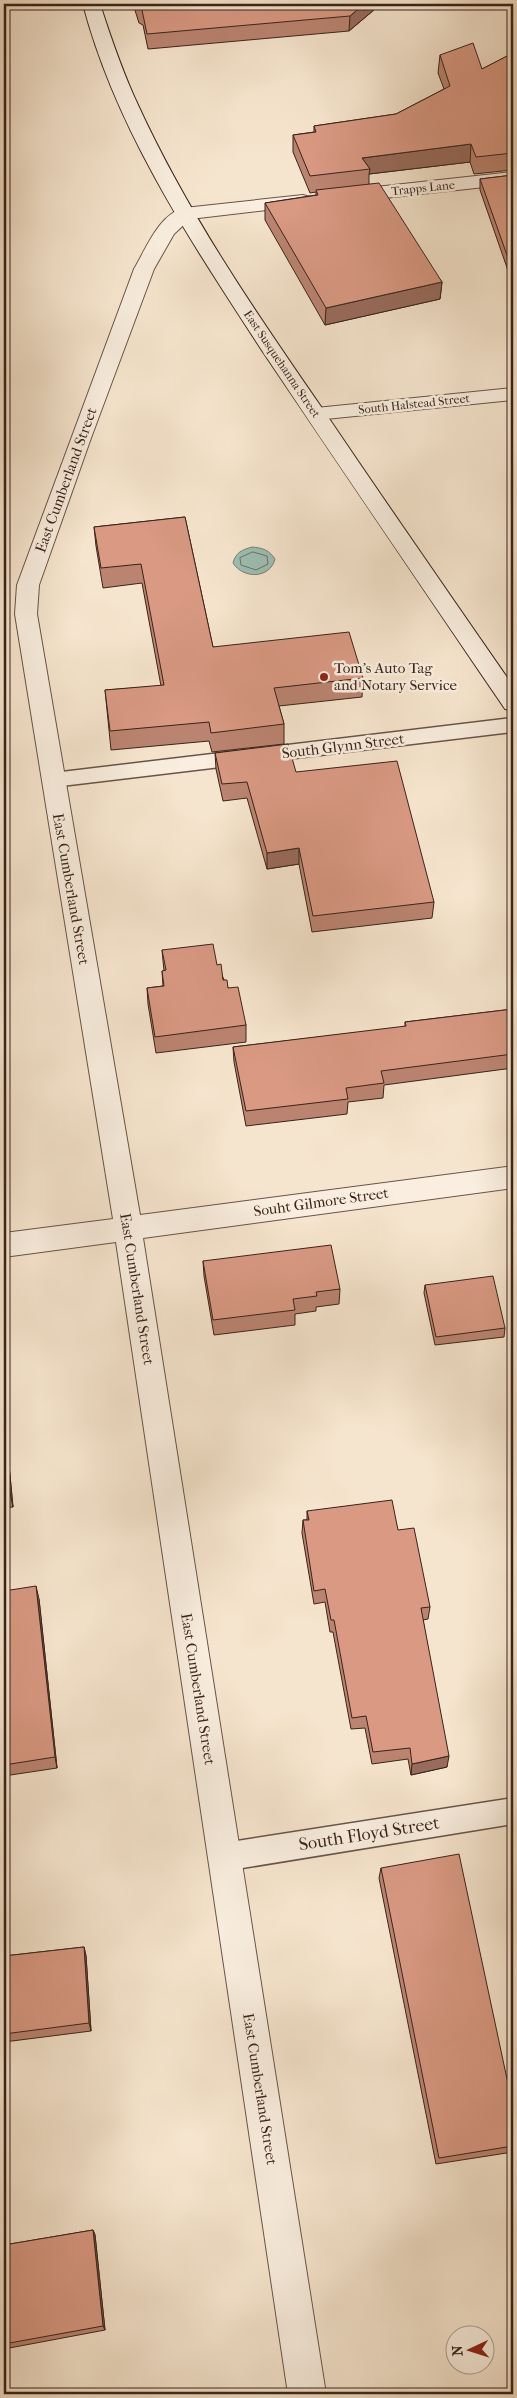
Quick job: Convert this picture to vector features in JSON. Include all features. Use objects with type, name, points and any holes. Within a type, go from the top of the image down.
[{"type":"street","name":"East Susquehanna Street","points":[[90,4],[123,96],[184,214],[316,414],[513,703]]},
{"type":"street","name":"Trapps Lane","points":[[184,214],[513,178]]},
{"type":"street","name":"East Cumberland Street","points":[[184,214],[166,232],[144,269],[28,585],[26,614],[128,1228],[307,2394]]},
{"type":"street","name":"South Halstead Street","points":[[316,414],[513,394]]},
{"type":"street","name":"Souht Gilmore Street","points":[[4,1245],[513,1177]]},
{"type":"lane","name":"South Glynn Street","points":[[53,780],[513,725]]},
{"type":"lane","name":"South Floyd Street","points":[[224,1857],[513,1811]]},
{"type":"water","points":[[252,547],[265,550],[275,559],[268,570],[262,573],[249,574],[237,568],[233,563],[240,552]]},
{"type":"building","points":[[137,4],[364,4],[350,16],[147,34],[142,10]]},
{"type":"building","points":[[473,43],[482,69],[513,53],[513,146],[511,146],[513,153],[476,157],[471,144],[362,158],[370,169],[310,176],[293,135],[316,132],[314,126],[396,114],[450,86],[440,55]]},
{"type":"building","points":[[513,175],[513,272],[480,179]]},
{"type":"building","points":[[379,183],[442,282],[326,308],[265,203],[318,195],[316,190]]},
{"type":"building","points":[[185,517],[213,647],[349,632],[363,678],[274,688],[284,724],[211,733],[209,722],[110,731],[105,690],[164,685],[141,564],[101,568],[94,527]]},
{"type":"building","points":[[288,744],[296,772],[397,761],[434,902],[313,916],[299,848],[267,853],[247,782],[222,784],[215,753]]},
{"type":"building","points":[[213,944],[217,965],[221,964],[223,980],[227,980],[228,988],[238,987],[246,1025],[155,1037],[147,988],[164,986],[162,971],[166,970],[162,950]]},
{"type":"building","points":[[513,1009],[513,1054],[381,1071],[384,1083],[346,1088],[348,1099],[246,1111],[233,1047],[406,1026],[405,1022]]},
{"type":"building","points":[[331,1245],[340,1289],[316,1292],[317,1296],[293,1299],[295,1310],[213,1320],[203,1261]]},
{"type":"building","points":[[493,1276],[505,1328],[436,1337],[425,1285]]},
{"type":"building","points":[[4,1430],[10,1493],[4,1494]]},
{"type":"building","points":[[392,1500],[398,1530],[414,1528],[430,1607],[421,1608],[449,1756],[412,1764],[410,1748],[373,1752],[366,1716],[352,1718],[334,1620],[331,1620],[325,1589],[314,1591],[303,1520],[309,1520],[307,1511]]},
{"type":"building","points":[[36,1586],[55,1757],[4,1765],[4,1591]]},
{"type":"building","points":[[459,1854],[513,2107],[513,2146],[439,2158],[381,1868]]},
{"type":"building","points":[[84,1947],[89,2023],[4,2034],[4,1956]]},
{"type":"building","points":[[93,2230],[103,2326],[4,2344],[4,2245]]},
{"type":"place","name":"Tom's Auto Tag and Notary Service","points":[[324,677]]}]
